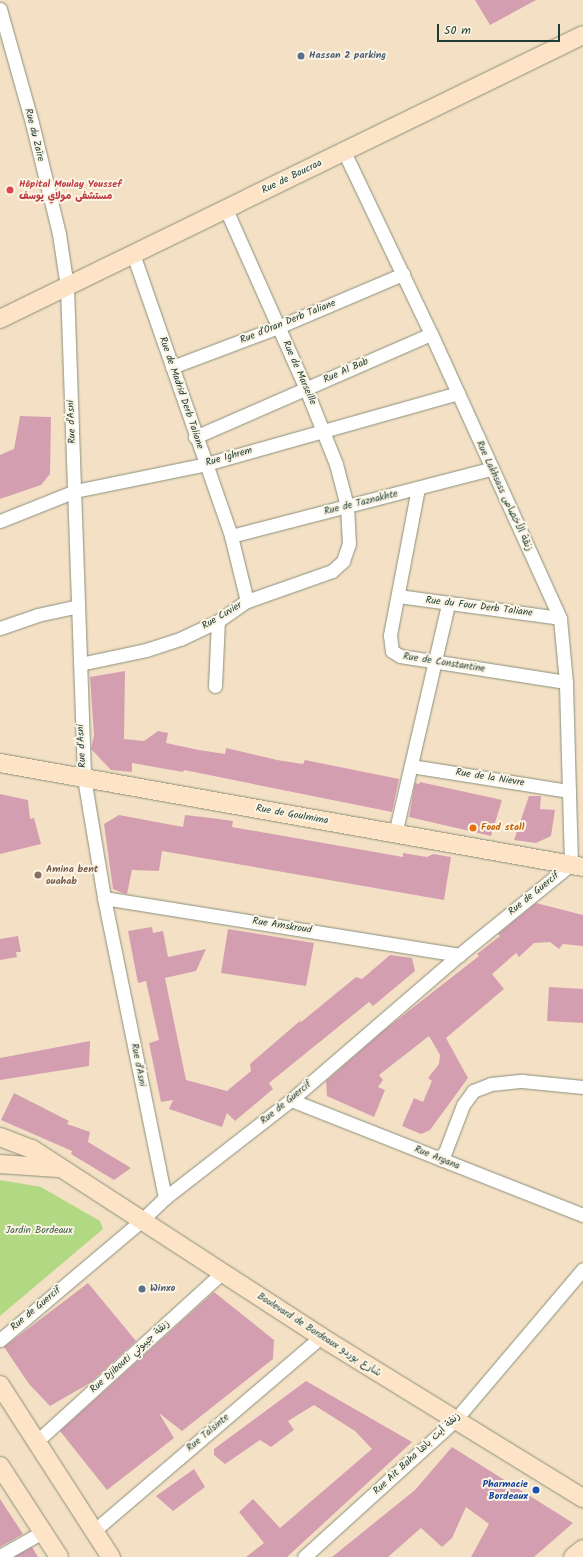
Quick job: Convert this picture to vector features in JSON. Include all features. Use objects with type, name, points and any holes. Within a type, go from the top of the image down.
[{"type":"street","name":"Rue du Zaïre","points":[[0,9],[32,123],[59,234],[67,287]]},
{"type":"street","name":"Rue de Boucraa","points":[[0,319],[583,35]]},
{"type":"street","name":"Rue Lakhsass زنقة الأخصاص","points":[[344,152],[431,334],[491,469],[560,618],[566,682],[569,791],[577,865]]},
{"type":"street","name":"Rue de Marseille","points":[[226,209],[323,430],[347,506],[349,544]]},
{"type":"street","name":"Rue de Madrid Derb Taliane","points":[[133,254],[195,437],[231,536],[247,601]]},
{"type":"street","name":"Rue d'Oran Derb Taliane","points":[[172,367],[278,327],[403,274]]},
{"type":"street","name":"Rue d'Asni","points":[[67,287],[75,491],[76,608],[80,664],[84,778],[104,898],[165,1198]]},
{"type":"street","name":"Rue Al Bab","points":[[195,437],[431,334]]},
{"type":"street","name":"Rue Ighrem","points":[[0,521],[75,491],[206,464],[458,393]]},
{"type":"street","name":"Rue de Taznakhte","points":[[231,536],[491,469]]},
{"type":"street","name":"Rue de Constantine","points":[[418,488],[390,647],[400,656],[566,682]]},
{"type":"street","name":"Rue Cuvier","points":[[80,664],[146,650],[180,639],[218,621],[247,601],[332,571],[343,561],[349,544]]},
{"type":"street","name":"Rue du Four Derb Taliane","points":[[398,596],[560,618]]},
{"type":"street","points":[[395,834],[448,604]]},
{"type":"street","points":[[0,628],[37,615],[76,608]]},
{"type":"street","points":[[216,686],[218,621]]},
{"type":"street","name":"Rue de Goulmima","points":[[0,763],[577,865]]},
{"type":"street","name":"Rue de la Nievre","points":[[411,766],[569,791]]},
{"type":"street","name":"Rue de Guercif","points":[[0,1340],[142,1220],[165,1198],[291,1100],[459,955],[577,865]]},
{"type":"street","name":"Rue Amskroud","points":[[104,898],[459,955]]},
{"type":"street","points":[[442,1160],[463,1105],[473,1091],[491,1084],[522,1080],[583,1087]]},
{"type":"street","name":"Rue Argana","points":[[291,1100],[583,1215]]},
{"type":"street","name":"Boulevard de Bordeaux شارع بوردو","points":[[0,1137],[32,1149],[58,1168],[223,1272],[321,1337],[583,1498]]},
{"type":"street","name":"Boulevard de Bordeaux شارع بوردو","points":[[0,1164],[58,1168]]},
{"type":"street","name":"Rue Ait Baha زنقة أيت باها","points":[[304,1557],[455,1420],[583,1269]]},
{"type":"street","name":"Rue Djibouti زنقة جيبوتي","points":[[36,1442],[223,1272]]},
{"type":"street","name":"Rue Talsinte","points":[[96,1529],[321,1337]]},
{"type":"street","points":[[0,1385],[36,1442],[96,1529],[111,1557]]},
{"type":"street","points":[[0,1466],[44,1531],[59,1557]]},
{"type":"street","points":[[0,1556],[44,1531]]},
{"type":"street","points":[[573,1557],[583,1548]]},
{"type":"green space","name":"Jardin Bordeaux","points":[[0,1180],[41,1187],[100,1221],[103,1229],[0,1316]]},
{"type":"building","points":[[475,0],[536,0],[490,25]]},
{"type":"building","points":[[20,416],[51,417],[50,474],[41,485],[0,499],[0,455],[14,449]]},
{"type":"building","points":[[125,671],[124,739],[144,741],[158,731],[168,733],[166,743],[199,750],[225,754],[226,748],[277,760],[303,764],[305,760],[399,779],[392,812],[184,770],[183,772],[132,763],[132,772],[111,770],[91,749],[94,735],[90,677]]},
{"type":"building","points":[[420,782],[502,800],[491,836],[409,817],[415,783],[419,784]]},
{"type":"building","points":[[0,794],[28,800],[30,819],[34,818],[41,844],[0,854]]},
{"type":"building","points":[[529,796],[541,796],[540,809],[555,810],[551,836],[536,843],[514,840]]},
{"type":"building","points":[[119,815],[183,827],[185,815],[211,818],[233,821],[232,827],[403,857],[403,853],[427,857],[433,854],[451,857],[444,900],[162,851],[159,871],[132,870],[127,894],[123,893],[113,889],[104,824]]},
{"type":"building","points":[[536,903],[583,915],[583,946],[563,944],[559,949],[550,942],[534,943],[519,957],[516,953],[492,974],[504,989],[446,1038],[468,1078],[430,1130],[421,1134],[402,1126],[414,1098],[423,1102],[432,1081],[428,1078],[439,1064],[440,1055],[429,1036],[379,1075],[383,1080],[378,1087],[385,1090],[374,1117],[327,1096],[326,1081],[383,1031],[479,956],[477,954],[500,936],[498,934]]},
{"type":"building","points":[[152,927],[153,933],[163,931],[168,957],[206,949],[196,971],[165,978],[186,1080],[227,1091],[251,1071],[250,1064],[301,1020],[300,1023],[356,977],[362,979],[390,955],[412,958],[415,971],[373,1006],[369,1002],[269,1083],[273,1089],[235,1121],[227,1113],[222,1127],[169,1109],[173,1100],[161,1102],[149,1043],[159,1040],[146,981],[138,983],[128,931]]},
{"type":"building","points":[[228,929],[314,943],[306,986],[221,973]]},
{"type":"building","points":[[18,936],[21,952],[16,952],[17,957],[0,960],[0,939]]},
{"type":"building","points":[[549,987],[583,989],[583,1023],[547,1021]]},
{"type":"building","points":[[90,1041],[89,1066],[0,1080],[0,1058]]},
{"type":"building","points":[[14,1093],[69,1121],[67,1124],[90,1132],[88,1142],[131,1168],[114,1180],[71,1154],[72,1151],[1,1120]]},
{"type":"building","points":[[88,1283],[136,1341],[90,1383],[50,1406],[29,1384],[4,1347]]},
{"type":"building","points":[[214,1292],[274,1340],[273,1359],[182,1431],[159,1413],[174,1438],[107,1490],[60,1431]]},
{"type":"building","points":[[306,1381],[412,1442],[287,1557],[246,1557],[264,1543],[239,1512],[253,1499],[280,1528],[372,1449],[355,1431],[314,1405],[288,1421],[294,1430],[271,1447],[260,1440],[225,1464],[214,1455],[214,1449]]},
{"type":"building","points":[[452,1447],[573,1523],[534,1557],[471,1557],[489,1524],[466,1507],[452,1538],[442,1547],[421,1528],[388,1557],[332,1557],[415,1490]]},
{"type":"building","points":[[194,1469],[205,1487],[173,1511],[156,1496]]},
{"type":"building","points":[[0,1499],[23,1534],[0,1547]]},
{"type":"building","points":[[32,1547],[38,1557],[14,1557]]},
{"type":"place","name":"Hassan 2 parking","points":[[301,56]]},
{"type":"place","name":"Hôpital Moulay Youssef مستشفى مولاي يوسف","points":[[10,190]]},
{"type":"place","name":"Food stall","points":[[473,828]]},
{"type":"place","name":"Amina bent ouahab","points":[[38,875]]},
{"type":"place","name":"Winxo","points":[[142,1289]]},
{"type":"place","name":"Pharmacie Bordeaux","points":[[536,1490]]}]
